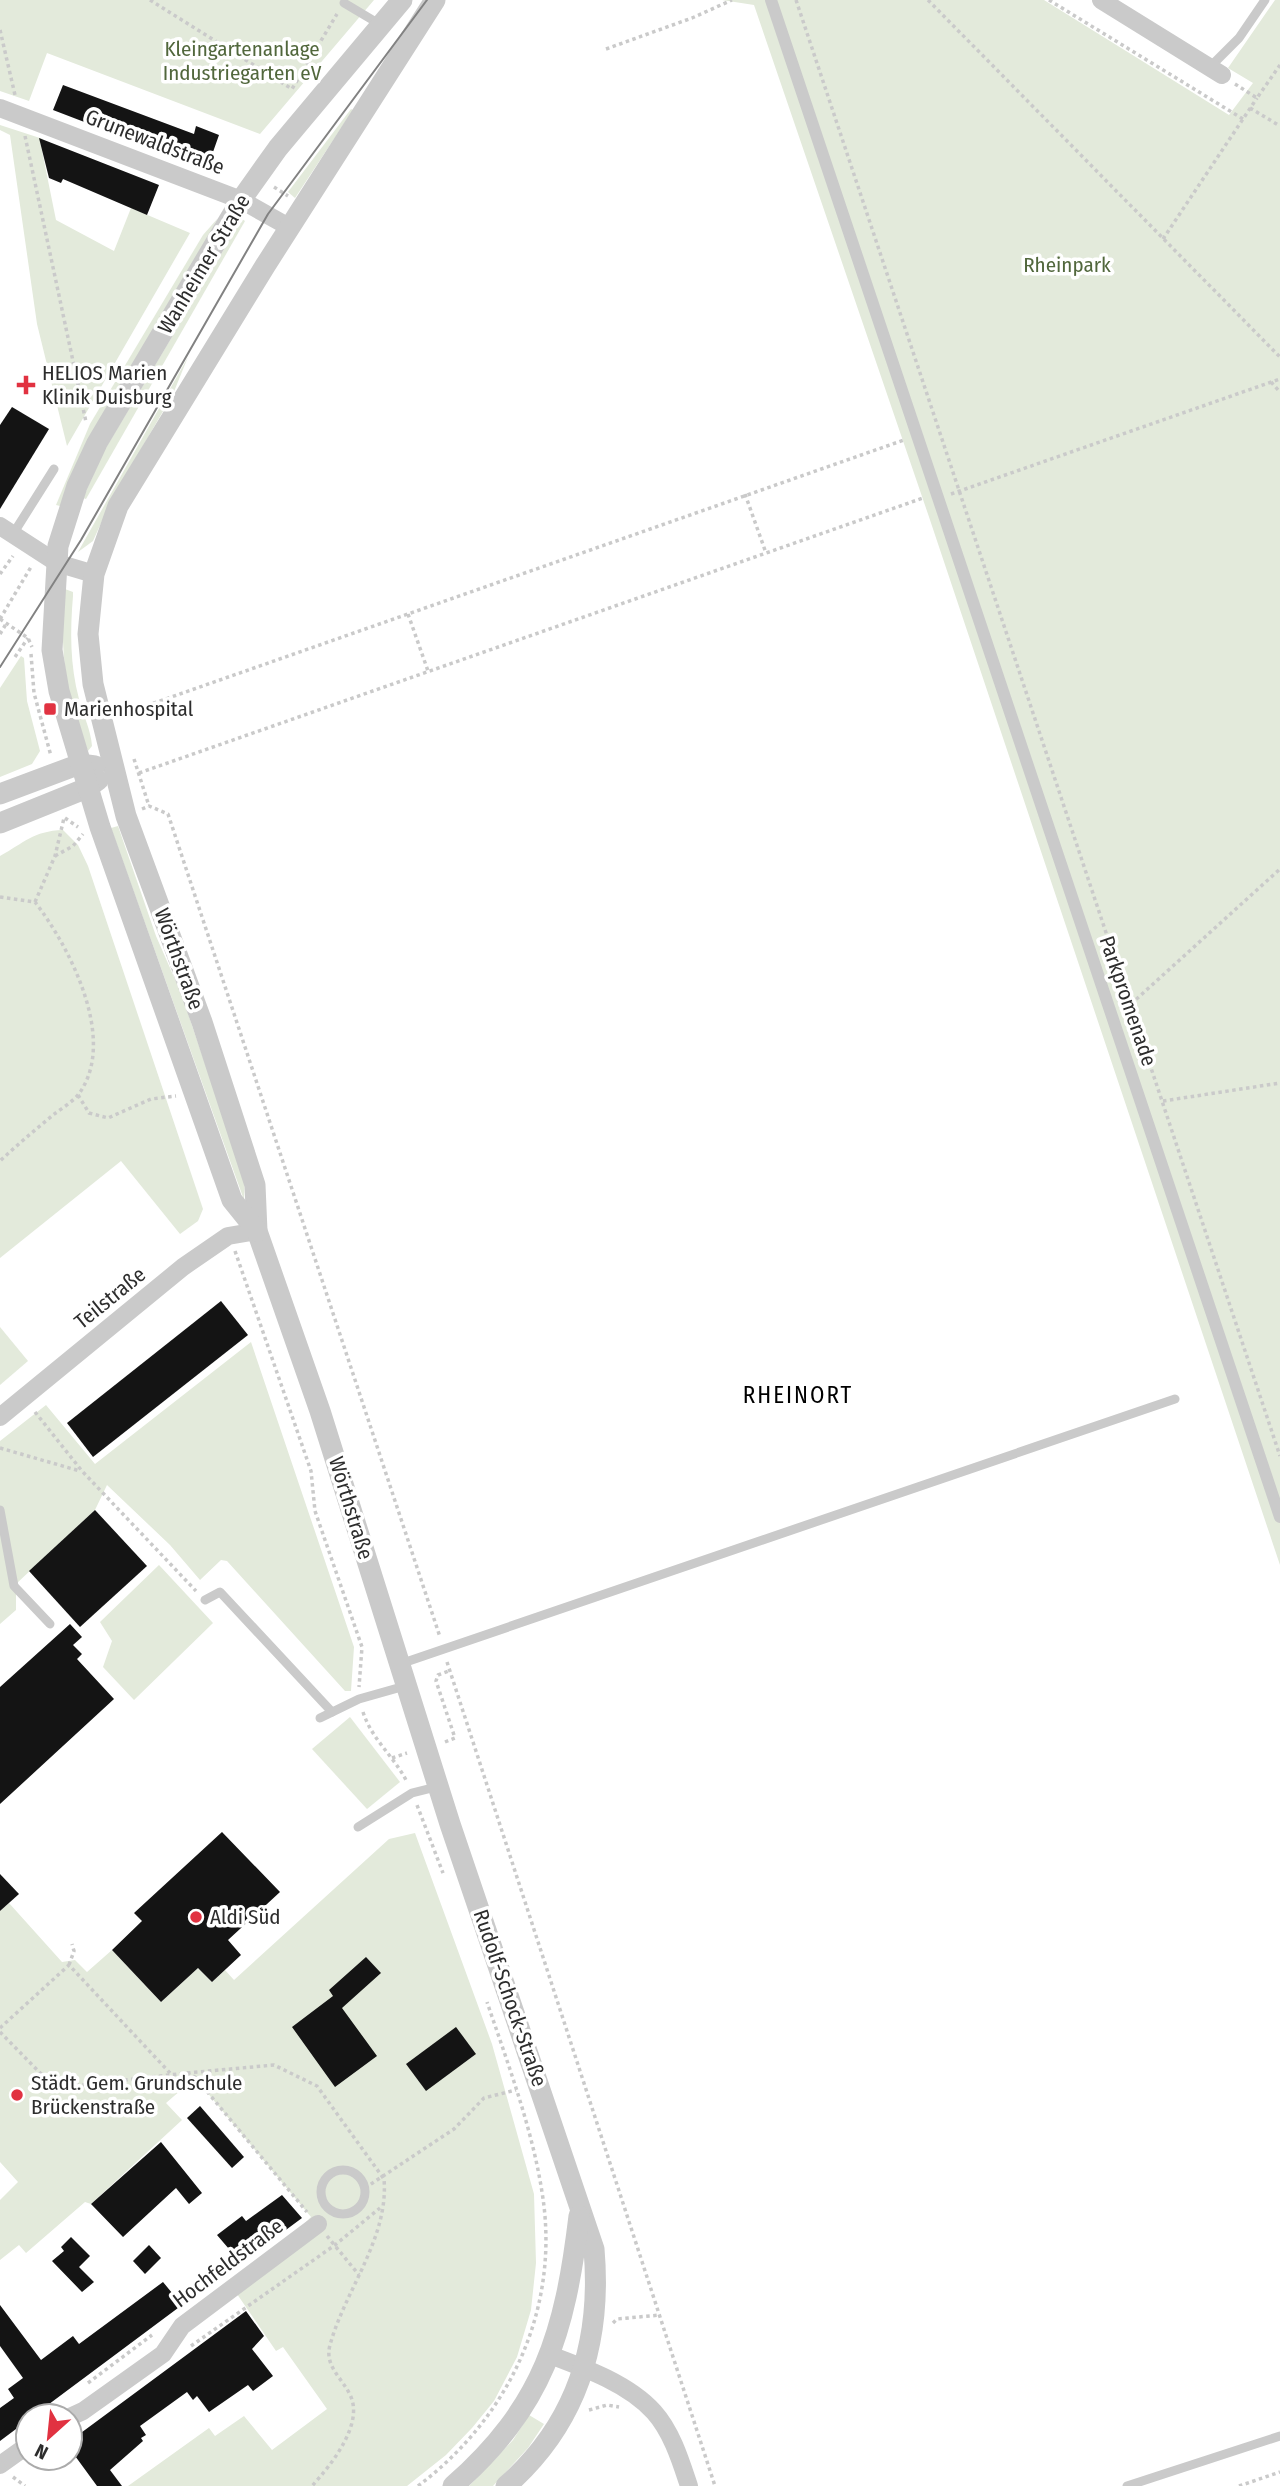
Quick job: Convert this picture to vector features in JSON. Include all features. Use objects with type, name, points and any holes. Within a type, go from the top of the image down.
[{"type":"street","name":"Wanheimer Straße","points":[[87,788],[59,691],[51,650],[48,557],[58,546],[77,486],[97,443],[242,200],[334,80],[383,26],[402,0]]},
{"type":"street","points":[[114,769],[93,684],[88,634],[93,574],[114,517],[136,474],[289,227],[435,0]]},
{"type":"street","name":"Parkpromenade","points":[[771,0],[1280,1517]]},
{"type":"street","points":[[1101,0],[1216,71]]},
{"type":"street","name":"Grunewaldstraße","points":[[0,108],[242,200],[289,227]]},
{"type":"street","points":[[6,530],[48,557],[93,574]]},
{"type":"street","points":[[0,794],[80,764],[114,769]]},
{"type":"street","points":[[0,823],[62,808],[114,769]]},
{"type":"street","name":"Wörthstraße","points":[[114,769],[126,816],[202,1023],[255,1185],[257,1231],[320,1411],[439,1786]]},
{"type":"street","name":"Wörthstraße","points":[[87,788],[232,1200],[257,1231]]},
{"type":"street","name":"Teilstraße","points":[[0,1417],[183,1267],[228,1236],[257,1231]]},
{"type":"street","name":"Rudolf-Schock-Straße","points":[[439,1786],[594,2249],[598,2293],[595,2324],[584,2368],[555,2428],[520,2474],[506,2486]]},
{"type":"street","name":"Rudolf-Schock-Straße","points":[[453,2486],[504,2435],[526,2403],[550,2354],[563,2318],[580,2211]]},
{"type":"street","name":"Hochfeldstraße","points":[[84,2411],[163,2354],[181,2326],[318,2224]]},
{"type":"street","points":[[550,2354],[622,2388],[655,2413],[669,2435],[690,2486]]},
{"type":"lane","points":[[1216,71],[1265,0]]},
{"type":"lane","points":[[344,3],[383,26]]},
{"type":"lane","points":[[6,530],[54,469]]},
{"type":"lane","points":[[400,1664],[1175,1399]]},
{"type":"lane","points":[[0,1510],[14,1586],[50,1625]]},
{"type":"lane","points":[[205,1600],[220,1592],[332,1712]]},
{"type":"lane","points":[[320,1718],[359,1699],[407,1685]]},
{"type":"lane","points":[[358,1827],[412,1793],[439,1786]]},
{"type":"lane","points":[[318,2224],[333,2211],[353,2211],[363,2202],[365,2188],[358,2176],[352,2172],[337,2171],[330,2174],[322,2190],[324,2202],[333,2211]]},
{"type":"lane","points":[[1126,2486],[1280,2436]]},
{"type":"path","points":[[150,0],[292,89],[344,3]]},
{"type":"path","points":[[607,49],[692,18],[732,0]]},
{"type":"path","points":[[796,0],[1280,1456]]},
{"type":"path","points":[[928,0],[1280,357]]},
{"type":"path","points":[[1049,0],[1242,119]]},
{"type":"path","points":[[0,30],[86,422]]},
{"type":"path","points":[[1163,239],[1280,65]]},
{"type":"path","points":[[1216,71],[1257,98]]},
{"type":"path","points":[[1251,108],[1280,126]]},
{"type":"path","points":[[257,177],[302,207]]},
{"type":"path","points":[[139,773],[925,497],[937,498],[959,491],[1280,379]]},
{"type":"path","points":[[1271,382],[1280,392]]},
{"type":"path","points":[[120,715],[917,436]]},
{"type":"path","points":[[745,494],[766,553]]},
{"type":"path","points":[[48,557],[0,619],[28,638],[32,647],[34,693],[55,774]]},
{"type":"path","points":[[408,613],[428,671]]},
{"type":"path","points":[[0,634],[6,623]]},
{"type":"path","points":[[16,657],[28,638]]},
{"type":"path","points":[[117,704],[124,728]]},
{"type":"path","points":[[133,755],[149,806],[168,814]]},
{"type":"path","points":[[62,808],[83,834],[88,847]]},
{"type":"path","points":[[35,902],[55,856],[62,808]]},
{"type":"path","points":[[55,856],[73,846],[83,834]]},
{"type":"path","points":[[1131,1005],[1280,869]]},
{"type":"path","points":[[0,897],[35,902],[56,929],[78,972],[91,1023],[92,1062],[78,1094],[0,1161]]},
{"type":"path","points":[[78,1094],[89,1112],[108,1118],[151,1099],[178,1096],[173,1083]]},
{"type":"path","points":[[1163,1101],[1280,1083]]},
{"type":"path","points":[[228,1236],[244,1270],[311,1471],[315,1511],[362,1647],[359,1699],[376,1742],[393,1758],[412,1793],[447,1882]]},
{"type":"path","points":[[24,1398],[82,1471],[205,1600]]},
{"type":"path","points":[[0,1448],[82,1471]]},
{"type":"path","points":[[72,1944],[74,1951],[69,1965],[0,2030],[52,2085],[62,2087],[170,2073],[274,2065],[317,2086],[384,2179],[382,2207],[374,2239],[330,2345],[331,2368],[352,2399],[353,2414],[346,2439],[331,2465],[312,2486]]},
{"type":"path","points":[[69,1965],[170,2073]]},
{"type":"path","points":[[418,2486],[450,2459],[497,2405],[524,2354],[539,2313],[545,2264],[543,2194],[516,2091],[486,1999]]},
{"type":"path","points":[[187,2073],[195,2077],[359,2275]]},
{"type":"path","points":[[365,2188],[384,2179],[454,2129],[484,2098],[516,2091]]},
{"type":"path","points":[[188,2349],[335,2245],[382,2207]]},
{"type":"path","points":[[610,2327],[617,2319],[644,2319],[660,2315]]},
{"type":"path","points":[[587,2410],[607,2405],[626,2409]]},
{"type":"path","points":[[1239,2486],[1280,2472]]},
{"type":"green space","name":"Kleingartenanlage Industriegarten eV","points":[[0,0],[374,0],[260,134],[47,53],[29,101],[0,91]]},
{"type":"green space","name":"Rheinpark","points":[[722,0],[1044,0],[1229,115],[1253,83],[1228,68],[1275,0],[1280,0],[1280,1565],[928,514],[754,5]]},
{"type":"green space","points":[[351,109],[353,110],[295,198],[288,192]]},
{"type":"green space","points":[[0,125],[43,139],[40,141],[56,220],[114,251],[131,208],[190,233],[67,446],[37,324],[10,135],[0,130]]},
{"type":"green space","points":[[218,218],[60,506],[56,505],[90,424],[203,235]]},
{"type":"green space","points":[[242,219],[245,221],[86,499],[83,498],[104,451]]},
{"type":"green space","points":[[188,357],[173,394],[111,501],[93,541],[78,552]]},
{"type":"green space","points":[[65,589],[73,592],[72,661],[79,699],[89,728],[92,746],[88,751],[74,711],[66,671],[63,631]]},
{"type":"green space","points":[[21,656],[24,658],[27,701],[40,751],[32,764],[0,777],[0,688]]},
{"type":"green space","points":[[118,826],[156,936],[181,993],[245,1181],[244,1200],[111,828]]},
{"type":"green space","points":[[63,830],[78,845],[88,866],[203,1209],[198,1221],[180,1234],[121,1161],[0,1258],[0,856],[36,835]]},
{"type":"green space","points":[[0,1327],[28,1361],[0,1385]]},
{"type":"green space","points":[[251,1342],[354,1647],[351,1691],[345,1691],[227,1561],[221,1560],[200,1580],[170,1545],[107,1485],[95,1510],[16,1584],[16,1610],[0,1624],[0,1441],[46,1405],[95,1464]]},
{"type":"green space","points":[[159,1565],[213,1623],[134,1700],[103,1667],[112,1641],[100,1622]]},
{"type":"green space","points":[[350,1717],[400,1782],[367,1809],[312,1749]]},
{"type":"green space","points":[[415,1833],[492,2044],[534,2194],[536,2263],[531,2310],[517,2357],[494,2401],[472,2428],[446,2455],[407,2486],[128,2486],[209,2428],[215,2436],[244,2416],[272,2450],[327,2409],[283,2347],[276,2351],[237,2294],[311,2217],[195,2078],[166,2103],[182,2120],[91,2204],[85,2202],[26,2253],[19,2245],[0,2260],[0,2200],[18,2182],[0,2162],[0,1911],[9,1903],[62,1962],[75,1960],[87,1972],[112,1950],[161,2002],[198,1968],[212,1982],[225,1970],[234,1980],[389,1839]]},
{"type":"green space","points":[[529,2415],[544,2424],[528,2448],[493,2486],[469,2486],[513,2440]]},
{"type":"building","points":[[63,85],[194,134],[196,126],[219,135],[207,169],[53,110]]},
{"type":"building","points":[[39,138],[159,185],[147,215],[63,179],[61,183],[49,178]]},
{"type":"building","points":[[12,407],[49,429],[0,509],[0,425]]},
{"type":"building","points":[[221,1301],[248,1335],[93,1457],[67,1423]]},
{"type":"building","points":[[95,1510],[147,1566],[80,1627],[29,1571]]},
{"type":"building","points":[[70,1624],[82,1637],[73,1645],[82,1654],[77,1659],[114,1699],[0,1804],[0,1687]]},
{"type":"building","name":"Aldi Süd","points":[[222,1832],[280,1892],[228,1940],[241,1955],[212,1982],[198,1968],[161,2002],[112,1950],[142,1921],[134,1913]]},
{"type":"building","points":[[0,1874],[19,1894],[0,1911]]},
{"type":"building","points":[[366,1957],[381,1973],[342,2008],[377,2056],[335,2087],[292,2027],[333,1996],[329,1990]]},
{"type":"building","points":[[456,2027],[476,2054],[426,2091],[406,2064]]},
{"type":"building","points":[[200,2106],[244,2157],[232,2168],[187,2118]]},
{"type":"building","points":[[161,2142],[202,2193],[189,2204],[176,2188],[123,2237],[91,2204]]},
{"type":"building","points":[[282,2195],[302,2218],[241,2263],[217,2235],[242,2216],[246,2221]]},
{"type":"building","points":[[71,2237],[90,2256],[79,2267],[94,2282],[82,2292],[52,2261],[64,2251],[61,2247]]},
{"type":"building","points":[[149,2245],[161,2258],[145,2274],[133,2261]]},
{"type":"building","points":[[163,2282],[182,2305],[52,2402],[14,2402],[14,2430],[0,2441],[0,2408],[14,2398],[8,2389],[23,2378],[0,2346],[0,2305],[41,2360],[73,2336],[79,2344]]},
{"type":"building","points":[[246,2311],[264,2336],[252,2349],[273,2376],[253,2391],[248,2385],[209,2412],[197,2396],[193,2400],[187,2392],[140,2426],[146,2435],[141,2438],[143,2441],[110,2470],[122,2486],[97,2486],[84,2468],[84,2431]]},
{"type":"tram line","points":[[0,667],[81,540],[268,214],[427,0]]},
{"type":"place","name":"HELIOS Marien Klinik Duisburg","points":[[26,385]]},
{"type":"place","name":"Marienhospital","points":[[50,709]]},
{"type":"place","name":"Aldi Süd","points":[[196,1917]]},
{"type":"place","name":"Städt. Gem. Grundschule Brückenstraße","points":[[17,2095]]},
{"type":"district","name":"RHEINORT","points":[[798,1395]]}]
